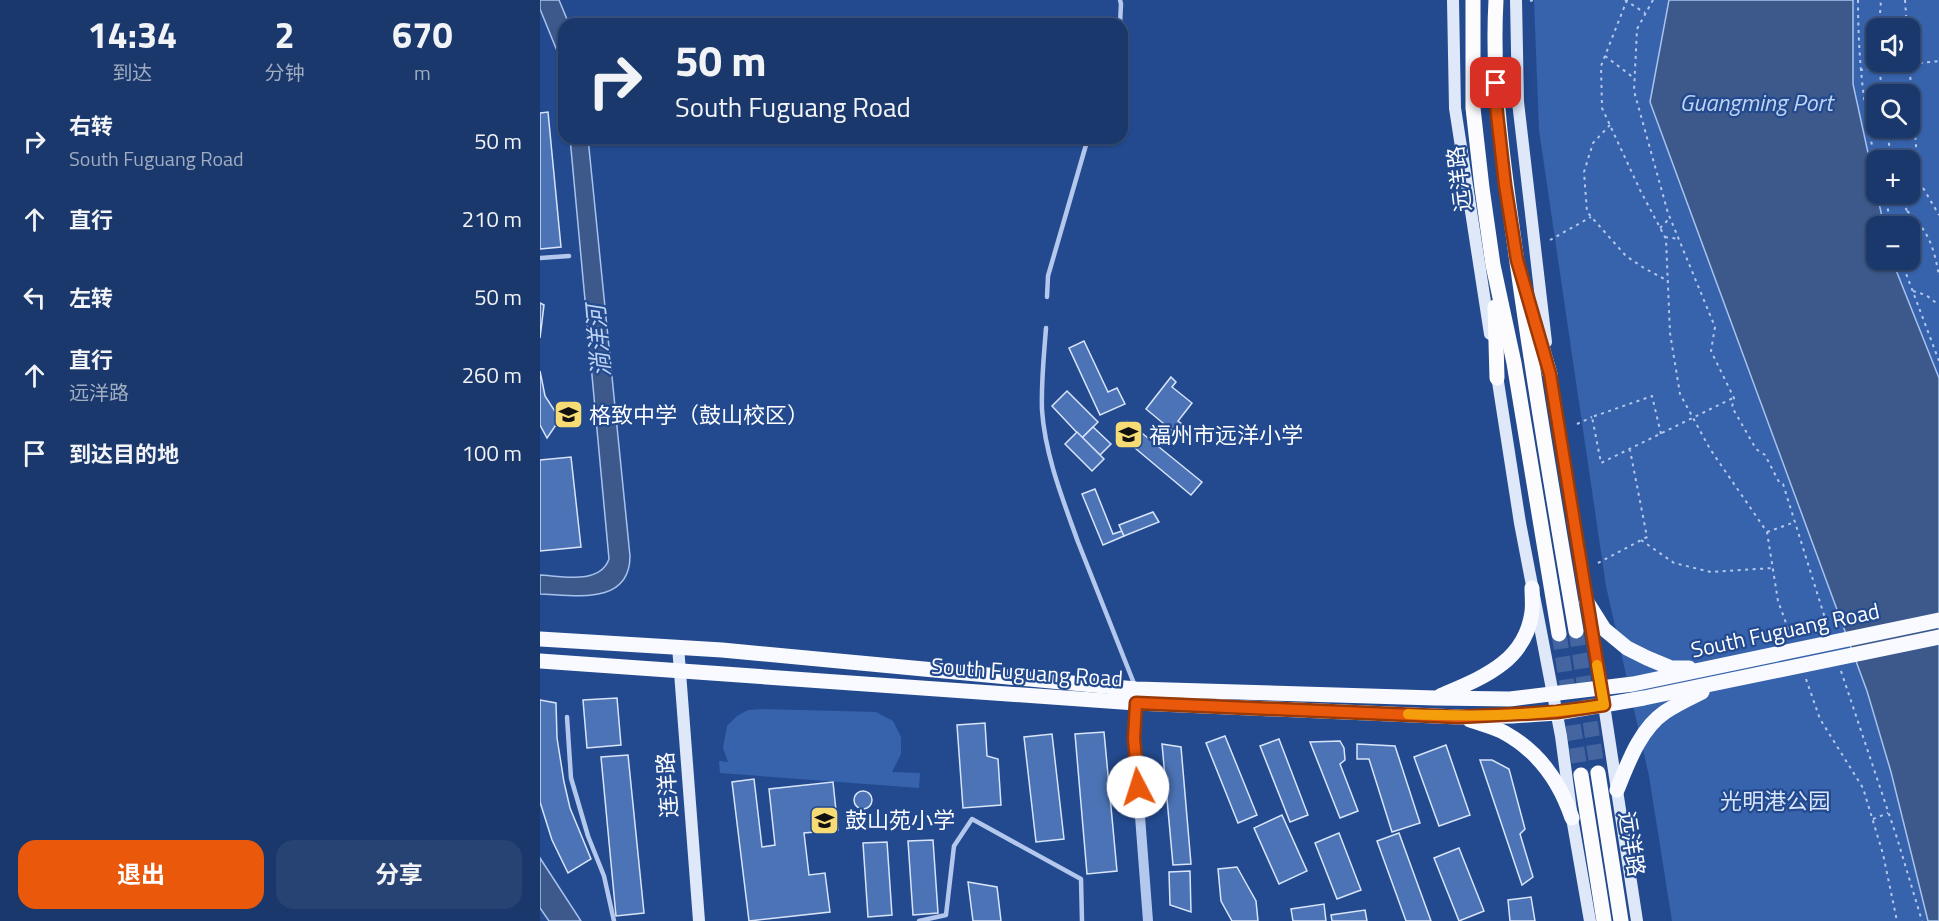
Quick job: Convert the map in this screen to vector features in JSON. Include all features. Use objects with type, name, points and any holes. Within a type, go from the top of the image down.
[{"type":"highway","name":"远洋路","points":[[1473,0],[1473,108],[1482,188],[1493,265],[1514,363],[1559,634]]},
{"type":"highway","name":"远洋路","points":[[1496,0],[1496,105],[1505,185],[1530,361],[1576,631]]},
{"type":"highway","points":[[1517,260],[1550,374]]},
{"type":"highway","points":[[1493,265],[1497,378]]},
{"type":"highway","name":"远洋路","points":[[1598,773],[1621,921]]},
{"type":"highway","name":"远洋路","points":[[1581,775],[1604,921]]},
{"type":"main road","points":[[1453,0],[1455,108],[1497,378],[1532,588],[1557,712],[1590,921]]},
{"type":"main road","points":[[1516,0],[1518,102],[1550,374],[1637,921]]},
{"type":"main road","points":[[1435,698],[1487,676],[1512,657],[1526,634],[1532,612],[1532,588]]},
{"type":"main road","points":[[1587,602],[1604,628],[1627,648],[1671,668],[1710,669]]},
{"type":"main road","name":"South Fuguang Road","points":[[540,639],[678,646],[1136,696],[1510,699],[1640,683],[1939,620]]},
{"type":"main road","name":"South Fuguang Road","points":[[540,661],[1458,717],[1557,712],[1644,699],[1939,637]]},
{"type":"main road","name":"连洋路","points":[[678,646],[699,921]]},
{"type":"main road","points":[[1617,790],[1630,757],[1646,732],[1663,713],[1714,685]]},
{"type":"main road","points":[[1458,717],[1503,731],[1539,759],[1564,795],[1572,818]]},
{"type":"street","points":[[1136,696],[1134,738],[1148,921]]},
{"type":"lane","points":[[1120,0],[1121,18]]},
{"type":"lane","points":[[1047,297],[1048,276],[1086,144]]},
{"type":"lane","points":[[540,258],[568,256]]},
{"type":"lane","points":[[1046,328],[1042,368],[1042,411],[1050,454],[1066,509],[1136,696]]},
{"type":"lane","points":[[567,717],[571,778],[588,836],[604,876],[614,921]]},
{"type":"lane","points":[[920,921],[946,915],[954,846],[972,819],[1081,879],[1082,921]]},
{"type":"path","points":[[1646,13],[1626,0],[1601,66],[1602,108],[1640,190],[1665,237],[1670,333],[1680,394],[1710,449],[1767,532],[1778,601],[1793,644]]},
{"type":"path","points":[[1653,0],[1637,29],[1634,91],[1670,218],[1715,327],[1711,351],[1734,398],[1732,407],[1756,449],[1765,455],[1779,482],[1783,484],[1830,634]]},
{"type":"path","points":[[1858,0],[1860,70],[1873,150]]},
{"type":"path","points":[[1880,18],[1881,0]]},
{"type":"path","points":[[1905,0],[1906,18]]},
{"type":"path","points":[[1605,56],[1635,79]]},
{"type":"path","points":[[1920,62],[1939,61]]},
{"type":"path","points":[[1860,70],[1866,69]]},
{"type":"path","points":[[1910,72],[1919,181],[1939,216]]},
{"type":"path","points":[[1610,125],[1593,143],[1584,172],[1587,212],[1626,256],[1668,281]]},
{"type":"path","points":[[1904,204],[1907,216]]},
{"type":"path","points":[[1907,211],[1920,223],[1934,248],[1939,276]]},
{"type":"path","points":[[1550,240],[1591,216]]},
{"type":"path","points":[[1660,228],[1670,218]]},
{"type":"path","points":[[1665,237],[1679,239]]},
{"type":"path","points":[[1905,270],[1939,361]]},
{"type":"path","points":[[1913,291],[1926,295],[1939,304]]},
{"type":"path","points":[[1577,424],[1652,396],[1661,434]]},
{"type":"path","points":[[1592,417],[1601,463],[1734,398]]},
{"type":"path","points":[[1598,563],[1647,537],[1630,449]]},
{"type":"path","points":[[1767,532],[1795,522]]},
{"type":"path","points":[[1641,540],[1674,562],[1711,572],[1773,568]]},
{"type":"path","points":[[1839,663],[1922,921]]},
{"type":"path","points":[[1805,676],[1820,719],[1863,788],[1883,854],[1897,921]]},
{"type":"path","points":[[1873,819],[1888,813]]},
{"type":"green space","name":"光明港公园","points":[[1534,0],[1669,0],[1650,102],[1867,691],[1891,772],[1928,921],[1672,921],[1649,776],[1606,586],[1539,130]]},
{"type":"green space","points":[[1853,0],[1939,0],[1939,378],[1896,270],[1920,270],[1920,216],[1882,216],[1879,204],[1920,204],[1920,150],[1867,150],[1853,84]]},
{"type":"green space","points":[[748,710],[876,712],[893,721],[901,737],[901,754],[892,772],[920,773],[919,788],[720,773],[719,761],[728,762],[723,748],[727,726],[737,716]]},
{"type":"water","points":[[540,0],[559,0],[566,18],[558,18],[558,53],[540,9]]},
{"type":"water","name":"Guangming Port","points":[[1669,0],[1853,0],[1853,84],[1867,150],[1866,204],[1879,204],[1882,216],[1866,216],[1866,270],[1896,270],[1939,378],[1939,921],[1928,921],[1891,772],[1867,691],[1650,102]]},
{"type":"water","name":"淌洋河","points":[[571,144],[589,144],[630,556],[628,572],[621,583],[610,590],[583,596],[540,594],[540,575],[589,576],[597,573],[609,559]]},
{"type":"water","points":[[540,858],[581,921],[549,921],[540,908]]},
{"type":"building","points":[[548,112],[561,247],[540,249],[540,113]]},
{"type":"building","points":[[540,303],[544,305],[540,338]]},
{"type":"building","points":[[1084,341],[1108,392],[1117,388],[1125,404],[1100,415],[1069,348]]},
{"type":"building","points":[[540,371],[545,396],[560,419],[547,438],[540,425]]},
{"type":"building","points":[[1171,377],[1176,382],[1172,387],[1192,403],[1178,421],[1182,424],[1175,433],[1146,409]]},
{"type":"building","points":[[1067,391],[1098,422],[1082,438],[1052,406]]},
{"type":"building","points":[[1127,421],[1202,482],[1191,495],[1117,433]]},
{"type":"building","points":[[1093,427],[1111,444],[1100,455],[1082,438]]},
{"type":"building","points":[[1077,432],[1104,459],[1092,471],[1065,444]]},
{"type":"building","points":[[571,457],[581,547],[540,551],[540,460]]},
{"type":"building","points":[[1095,489],[1113,534],[1122,531],[1124,536],[1103,545],[1082,494]]},
{"type":"building","points":[[1153,512],[1159,522],[1124,536],[1119,525]]},
{"type":"building","points":[[617,698],[621,745],[587,748],[583,700]]},
{"type":"building","points":[[540,700],[556,703],[557,738],[564,782],[570,808],[591,859],[568,873],[552,840],[540,802]]},
{"type":"building","points":[[985,723],[987,756],[998,759],[1001,805],[963,808],[957,725]]},
{"type":"building","points":[[1104,732],[1117,871],[1087,874],[1075,734]]},
{"type":"building","points":[[1052,734],[1064,839],[1036,842],[1024,737]]},
{"type":"building","points":[[1225,736],[1257,815],[1238,823],[1206,743]]},
{"type":"building","points":[[1279,739],[1308,815],[1290,822],[1260,746]]},
{"type":"building","points":[[1340,741],[1344,748],[1345,760],[1340,764],[1358,811],[1340,818],[1310,742]]},
{"type":"building","points":[[1162,744],[1181,747],[1191,864],[1173,865]]},
{"type":"building","points":[[1357,744],[1395,746],[1420,823],[1392,832],[1369,759],[1357,759]]},
{"type":"building","points":[[1446,745],[1470,815],[1439,826],[1414,757]]},
{"type":"building","points":[[628,755],[644,913],[616,916],[601,757]]},
{"type":"building","points":[[1480,760],[1492,760],[1509,769],[1525,829],[1520,834],[1533,877],[1522,885]]},
{"type":"building","points":[[754,779],[762,847],[775,845],[769,789],[833,782],[838,830],[804,833],[809,875],[825,873],[830,912],[749,921],[732,782]]},
{"type":"building","points":[[863,791],[869,794],[872,800],[869,806],[863,809],[857,806],[854,800],[857,794]]},
{"type":"building","points":[[1282,815],[1307,871],[1279,884],[1254,828]]},
{"type":"building","points":[[1339,833],[1361,890],[1337,899],[1315,843]]},
{"type":"building","points":[[1399,833],[1431,921],[1406,921],[1377,841]]},
{"type":"building","points":[[933,840],[938,913],[913,915],[908,841]]},
{"type":"building","points":[[887,842],[892,915],[868,917],[863,843]]},
{"type":"building","points":[[1459,848],[1484,911],[1459,921],[1434,858]]},
{"type":"building","points":[[1237,867],[1256,901],[1258,921],[1232,921],[1221,901],[1218,869]]},
{"type":"building","points":[[1190,871],[1191,912],[1170,905],[1169,872]]},
{"type":"building","points":[[968,882],[997,887],[1001,921],[973,921]]},
{"type":"building","points":[[1531,897],[1535,921],[1510,921],[1508,900]]},
{"type":"building","points":[[1324,904],[1326,921],[1293,921],[1291,909]]},
{"type":"building","points":[[1365,910],[1367,921],[1332,921],[1331,915]]},
{"type":"tunnel","points":[[1576,631],[1598,773]]},
{"type":"tunnel","points":[[1559,634],[1581,775]]},
{"type":"slow traffic","points":[[1408,714],[1458,717],[1512,716],[1604,705],[1597,665]]},
{"type":"place","name":"格致中学（鼓山校区）","points":[[568,415]]},
{"type":"place","name":"福州市远洋小学","points":[[1128,435]]},
{"type":"place","name":"鼓山苑小学","points":[[824,820]]},
{"type":"route","points":[[1138,787],[1134,738],[1136,703],[1458,717],[1512,716],[1604,705],[1550,374],[1517,260],[1505,185],[1496,105],[1496,83]]}]
